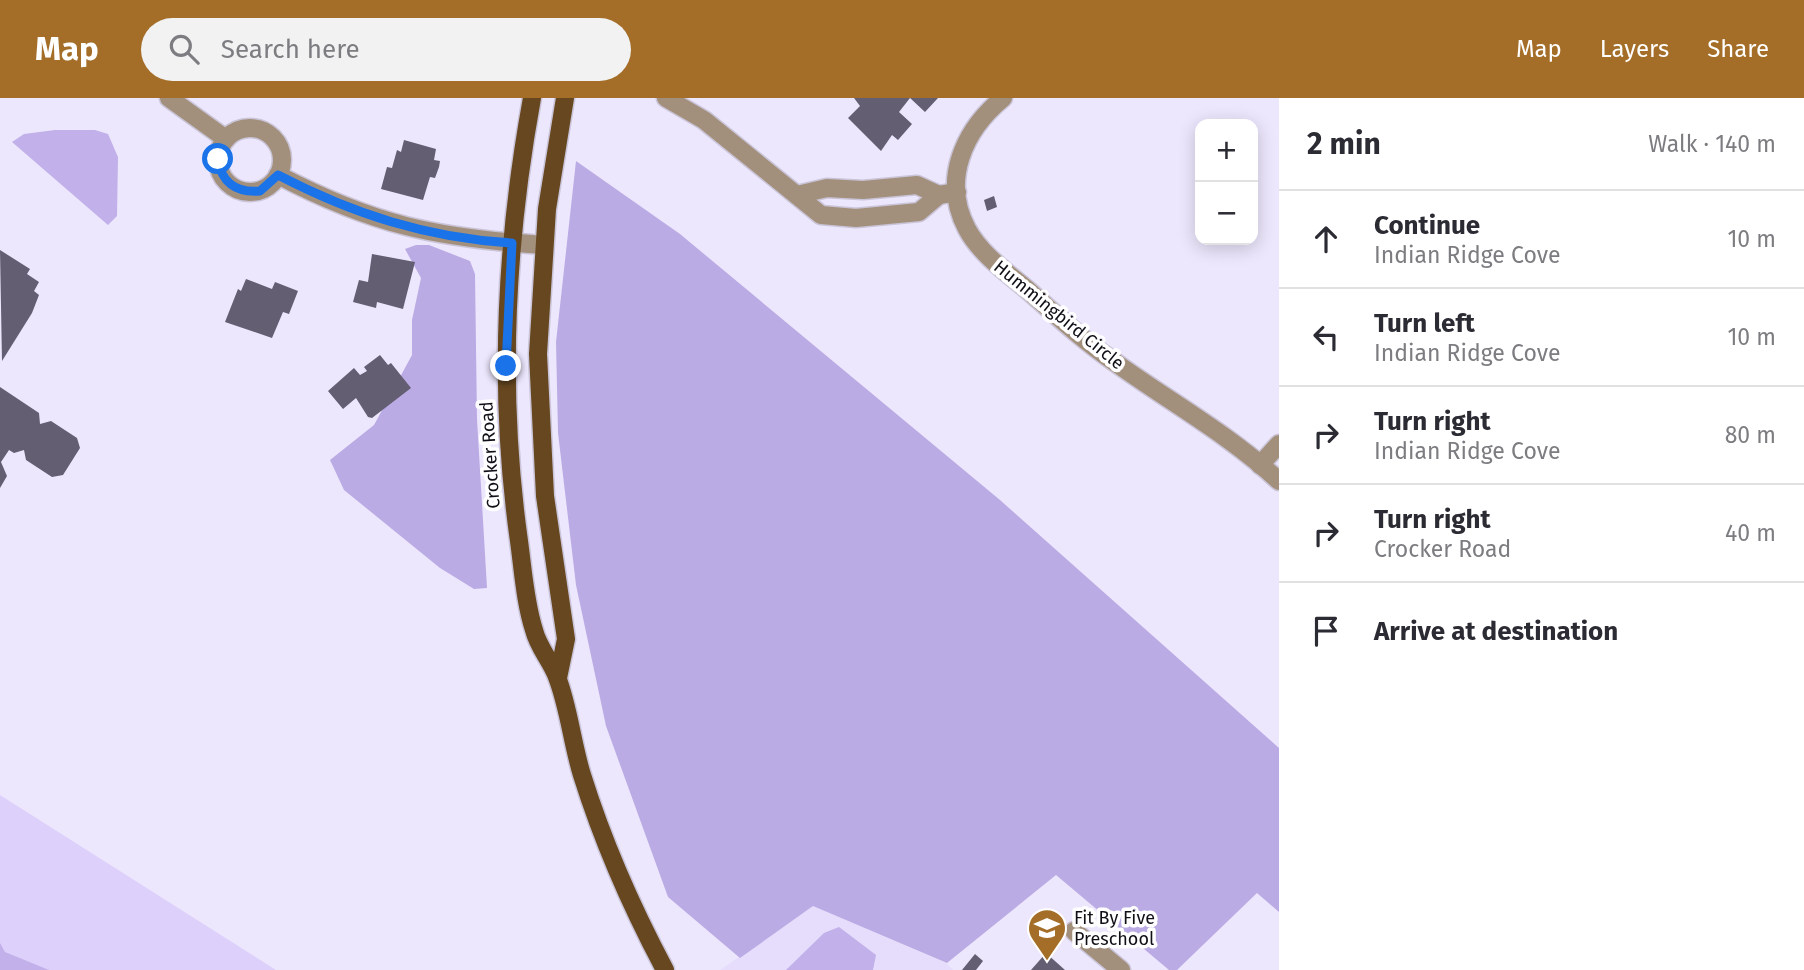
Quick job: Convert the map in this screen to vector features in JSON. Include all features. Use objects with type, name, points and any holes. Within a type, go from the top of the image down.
[{"type":"main road","name":"Crocker Road","points":[[532,98],[512,243],[506,366],[516,519],[534,632],[558,678],[581,773],[595,813],[631,902],[665,970]]},
{"type":"main road","name":"Crocker Road","points":[[558,678],[566,639],[549,534],[538,398],[544,245],[565,98]]},
{"type":"street","points":[[170,98],[226,139]]},
{"type":"street","points":[[666,98],[704,120],[821,215],[856,218],[919,212],[939,195],[957,192]]},
{"type":"street","name":"Hummingbird Circle","points":[[1003,98],[982,116],[966,139],[958,164],[957,192],[965,226],[993,261],[1101,353],[1279,481]]},
{"type":"street","points":[[245,128],[267,133],[280,150],[282,160],[278,175],[260,191],[239,190],[230,185],[219,169],[218,159],[226,139],[245,128]]},
{"type":"street","points":[[278,175],[340,206],[385,222],[443,236],[544,245]]},
{"type":"street","points":[[797,195],[827,188],[863,190],[917,185],[939,195]]},
{"type":"street","points":[[1260,465],[1279,444]]},
{"type":"street","points":[[1074,931],[1121,970]]},
{"type":"shaded area","points":[[55,130],[95,130],[108,134],[118,157],[117,216],[108,225],[12,142],[24,134]]},
{"type":"shaded area","points":[[576,161],[680,234],[1000,500],[1279,748],[1279,912],[1257,893],[1177,970],[1169,970],[1056,875],[947,963],[813,906],[740,958],[668,897],[606,726],[576,585],[558,433],[556,342]]},
{"type":"shaded area","points":[[416,245],[429,245],[470,261],[475,274],[477,419],[487,588],[474,589],[440,568],[344,490],[330,460],[374,425],[412,355],[412,320],[421,278],[405,249]]},
{"type":"shaded area","points":[[0,795],[276,970],[0,970]]},
{"type":"shaded area","points":[[813,906],[946,963],[953,970],[720,970]]},
{"type":"shaded area","points":[[839,927],[876,955],[873,970],[786,970],[824,933]]},
{"type":"shaded area","points":[[0,943],[5,952],[49,970],[0,970]]},
{"type":"building","points":[[854,98],[910,98],[899,112],[912,124],[898,140],[892,135],[881,151],[848,118],[860,106]]},
{"type":"building","points":[[910,98],[938,98],[925,112]]},
{"type":"building","points":[[404,140],[436,149],[434,160],[440,161],[435,178],[430,177],[423,200],[381,189],[387,167],[392,168],[397,150],[401,152]]},
{"type":"building","points":[[994,196],[997,207],[987,211],[984,200]]},
{"type":"building","points":[[0,250],[30,269],[27,274],[39,282],[34,291],[39,295],[32,313],[2,361]]},
{"type":"building","points":[[372,254],[415,262],[403,309],[377,302],[376,308],[353,302],[359,280],[368,282]]},
{"type":"building","points":[[246,279],[272,289],[275,282],[298,291],[289,314],[283,312],[272,338],[225,322],[238,289],[241,291]]},
{"type":"building","points":[[380,355],[388,365],[391,363],[411,388],[372,418],[368,417],[356,398],[343,409],[328,391],[354,368],[360,375],[367,371],[364,367]]},
{"type":"building","points":[[0,387],[39,413],[40,424],[51,421],[77,438],[80,448],[63,475],[52,477],[26,460],[24,450],[14,453],[9,450],[1,462],[7,476],[0,488]]},
{"type":"building","name":"Fit By Five Preschool","points":[[1046,953],[1065,970],[1031,970]]},
{"type":"building","points":[[975,954],[983,961],[976,970],[962,970]]},
{"type":"place","name":"Fit By Five Preschool","points":[[1047,962]]},
{"type":"route","points":[[218,159],[223,178],[239,190],[260,191],[278,175],[340,206],[385,222],[443,236],[512,243],[506,314],[506,366]]}]
